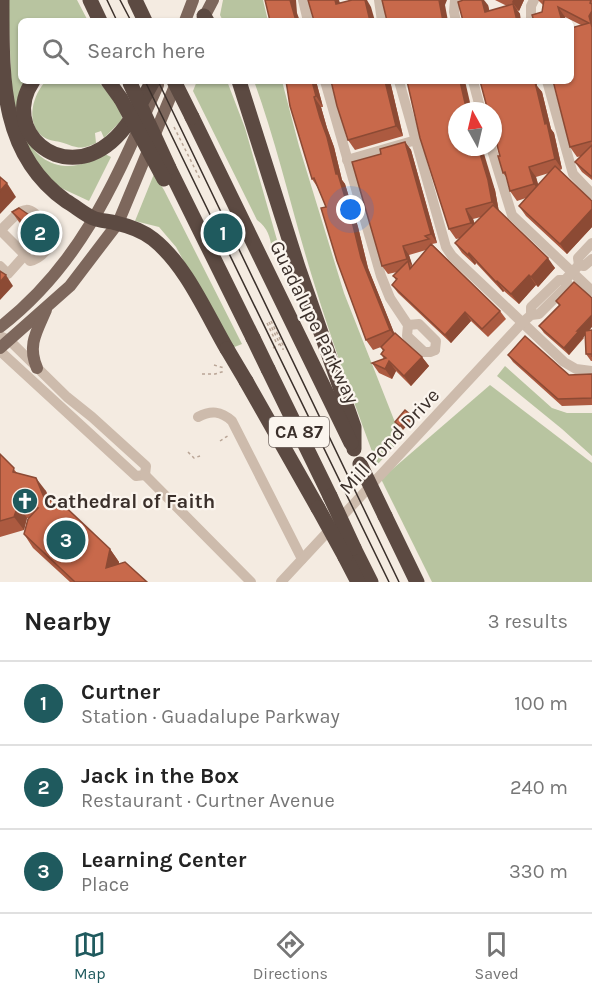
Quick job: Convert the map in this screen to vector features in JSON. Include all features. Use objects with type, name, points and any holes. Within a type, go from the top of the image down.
[{"type":"highway","points":[[2,0],[3,102],[9,132],[22,160],[42,184],[56,195],[94,218],[118,223],[151,237],[169,254],[189,283],[318,508],[350,553],[358,582]]},
{"type":"highway","points":[[90,0],[99,18]]},
{"type":"highway","points":[[135,0],[144,18]]},
{"type":"highway","points":[[32,84],[24,105],[26,125],[31,135],[48,152],[61,157],[74,158],[99,150],[119,134],[151,84]]},
{"type":"highway","points":[[110,84],[166,173]]},
{"type":"highway","name":"CA 87","points":[[130,84],[166,173],[180,193],[330,496],[350,553],[371,582]]},
{"type":"highway","name":"Guadalupe Parkway","points":[[177,84],[417,582]]},
{"type":"highway","points":[[240,84],[295,258],[354,427],[354,449]]},
{"type":"main road","points":[[204,18],[213,0]]},
{"type":"main road","points":[[191,1],[203,18]]},
{"type":"main road","points":[[186,18],[191,1]]},
{"type":"main road","points":[[0,327],[52,278],[94,218],[117,178],[159,84]]},
{"type":"main road","points":[[2,344],[70,286],[118,223],[175,84]]},
{"type":"main road","points":[[37,368],[33,359],[32,347],[48,306]]},
{"type":"street","points":[[303,0],[307,18]]},
{"type":"street","points":[[379,0],[382,18]]},
{"type":"street","points":[[455,0],[455,18]]},
{"type":"street","points":[[531,18],[531,6],[534,0]]},
{"type":"street","points":[[327,84],[381,276],[390,298],[408,325],[407,336],[426,353],[438,353],[434,338],[419,324],[408,325]]},
{"type":"street","points":[[400,84],[446,247],[452,256],[564,362],[576,369],[592,371]]},
{"type":"street","points":[[474,84],[479,102]]},
{"type":"street","points":[[548,84],[573,174],[592,194]]},
{"type":"street","points":[[347,160],[416,140]]},
{"type":"street","points":[[494,156],[512,215],[592,291]]},
{"type":"street","points":[[26,208],[32,210],[56,233],[54,240],[35,260],[30,261],[0,231],[26,208]]},
{"type":"street","name":"Mill Pond Drive","points":[[572,273],[578,258],[592,243]]},
{"type":"street","points":[[0,266],[8,274],[25,255]]},
{"type":"street","name":"Mill Pond Drive","points":[[281,582],[531,315],[531,307],[559,280],[592,259]]},
{"type":"street","points":[[2,344],[37,368],[146,466],[145,475]]},
{"type":"street","points":[[2,344],[136,476],[145,475]]},
{"type":"street","points":[[198,417],[213,412],[226,415],[232,421],[302,559]]},
{"type":"street","points":[[145,475],[251,582]]},
{"type":"path","points":[[174,127],[200,179]]},
{"type":"path","points":[[269,322],[283,345],[283,350],[269,322]]},
{"type":"path","points":[[269,322],[278,345]]},
{"type":"path","points":[[214,365],[228,369]]},
{"type":"path","points":[[220,441],[232,434]]},
{"type":"path","points":[[188,452],[194,458],[200,456]]},
{"type":"green space","points":[[8,0],[77,0],[86,18],[18,18],[18,84],[23,84],[20,107],[21,121],[31,146],[40,156],[51,163],[65,166],[86,163],[105,154],[111,157],[89,201],[61,188],[43,173],[13,125]]},
{"type":"green space","points":[[223,0],[263,0],[267,18],[222,18]]},
{"type":"green space","points":[[44,84],[100,84],[117,104],[122,120],[104,138],[101,131],[95,133],[96,143],[82,148],[44,137],[37,130],[32,116],[35,100]]},
{"type":"green space","points":[[196,84],[228,84],[245,128],[279,247],[272,249],[268,233],[257,220],[193,91]]},
{"type":"green space","points":[[255,84],[283,84],[299,146],[344,293],[400,435],[401,439],[377,465],[321,306],[271,131]]},
{"type":"green space","points":[[154,174],[242,344],[232,348],[176,247],[159,227],[135,221]]},
{"type":"green space","points":[[505,366],[552,408],[567,413],[592,413],[592,456],[497,376]]},
{"type":"green space","points":[[490,385],[592,463],[592,582],[432,582],[381,479]]},
{"type":"building","points":[[265,0],[290,0],[295,18],[269,18]]},
{"type":"building","points":[[308,0],[335,0],[336,4],[365,0],[369,18],[313,18]]},
{"type":"building","points":[[382,0],[439,0],[442,18],[386,18]]},
{"type":"building","points":[[482,0],[485,12],[513,4],[516,18],[462,18],[458,2]]},
{"type":"building","points":[[544,0],[591,0],[592,11],[589,16],[592,27],[592,141],[570,147],[554,84],[574,84],[574,27],[589,23],[558,7],[561,18],[533,18],[532,15],[542,12]]},
{"type":"building","points":[[286,84],[313,84],[316,96],[314,97],[351,217],[361,258],[390,330],[366,340],[337,261],[321,208],[326,207],[314,178],[312,179],[290,106]]},
{"type":"building","points":[[332,84],[386,84],[396,126],[348,140]]},
{"type":"building","points":[[408,84],[461,84],[465,102],[448,102],[448,156],[481,156],[492,202],[466,209],[471,223],[449,229],[420,138]]},
{"type":"building","points":[[481,84],[535,84],[555,159],[529,167],[534,184],[510,191],[498,156],[502,156],[502,102],[486,102]]},
{"type":"building","points":[[405,142],[431,234],[425,236],[429,239],[403,246],[407,259],[382,266],[352,162],[381,154],[380,149]]},
{"type":"building","points":[[592,145],[592,177],[575,162]]},
{"type":"building","points":[[555,166],[592,201],[592,209],[560,244],[519,206]]},
{"type":"building","points":[[0,177],[7,183],[0,191]]},
{"type":"building","points":[[493,205],[548,258],[511,294],[496,282],[469,253],[468,255],[455,243]]},
{"type":"building","points":[[19,208],[40,225],[35,233],[12,212]]},
{"type":"building","points":[[431,244],[500,311],[482,329],[465,312],[445,335],[392,285],[397,279],[393,276],[408,261],[410,269]]},
{"type":"building","points":[[0,271],[6,275],[0,282]]},
{"type":"building","points":[[574,282],[592,298],[592,315],[564,348],[539,326],[560,305],[556,301]]},
{"type":"building","points":[[592,330],[592,354],[586,354],[585,331]]},
{"type":"building","points":[[395,333],[422,357],[404,376],[389,361],[385,369],[372,363],[386,358],[381,354],[384,350],[381,347]]},
{"type":"building","points":[[525,336],[569,375],[592,374],[592,398],[558,399],[508,355]]},
{"type":"building","points":[[405,410],[411,415],[400,426],[395,422]]},
{"type":"building","points":[[0,454],[14,468],[13,472],[36,478],[46,502],[57,499],[110,549],[106,568],[125,562],[147,582],[75,582],[24,534],[28,519],[38,508],[18,505],[14,517],[0,521]]},
{"type":"tram line","points":[[107,0],[116,18]]},
{"type":"tram line","points":[[120,0],[129,18]]},
{"type":"tram line","points":[[146,84],[389,582]]},
{"type":"tram line","points":[[159,84],[399,582]]},
{"type":"place","name":"Jack in the Box","points":[[40,233]]},
{"type":"place","name":"Curtner","points":[[223,233]]},
{"type":"place","name":"Cathedral of Faith","points":[[25,501]]},
{"type":"place","name":"Learning Center","points":[[66,540]]}]
